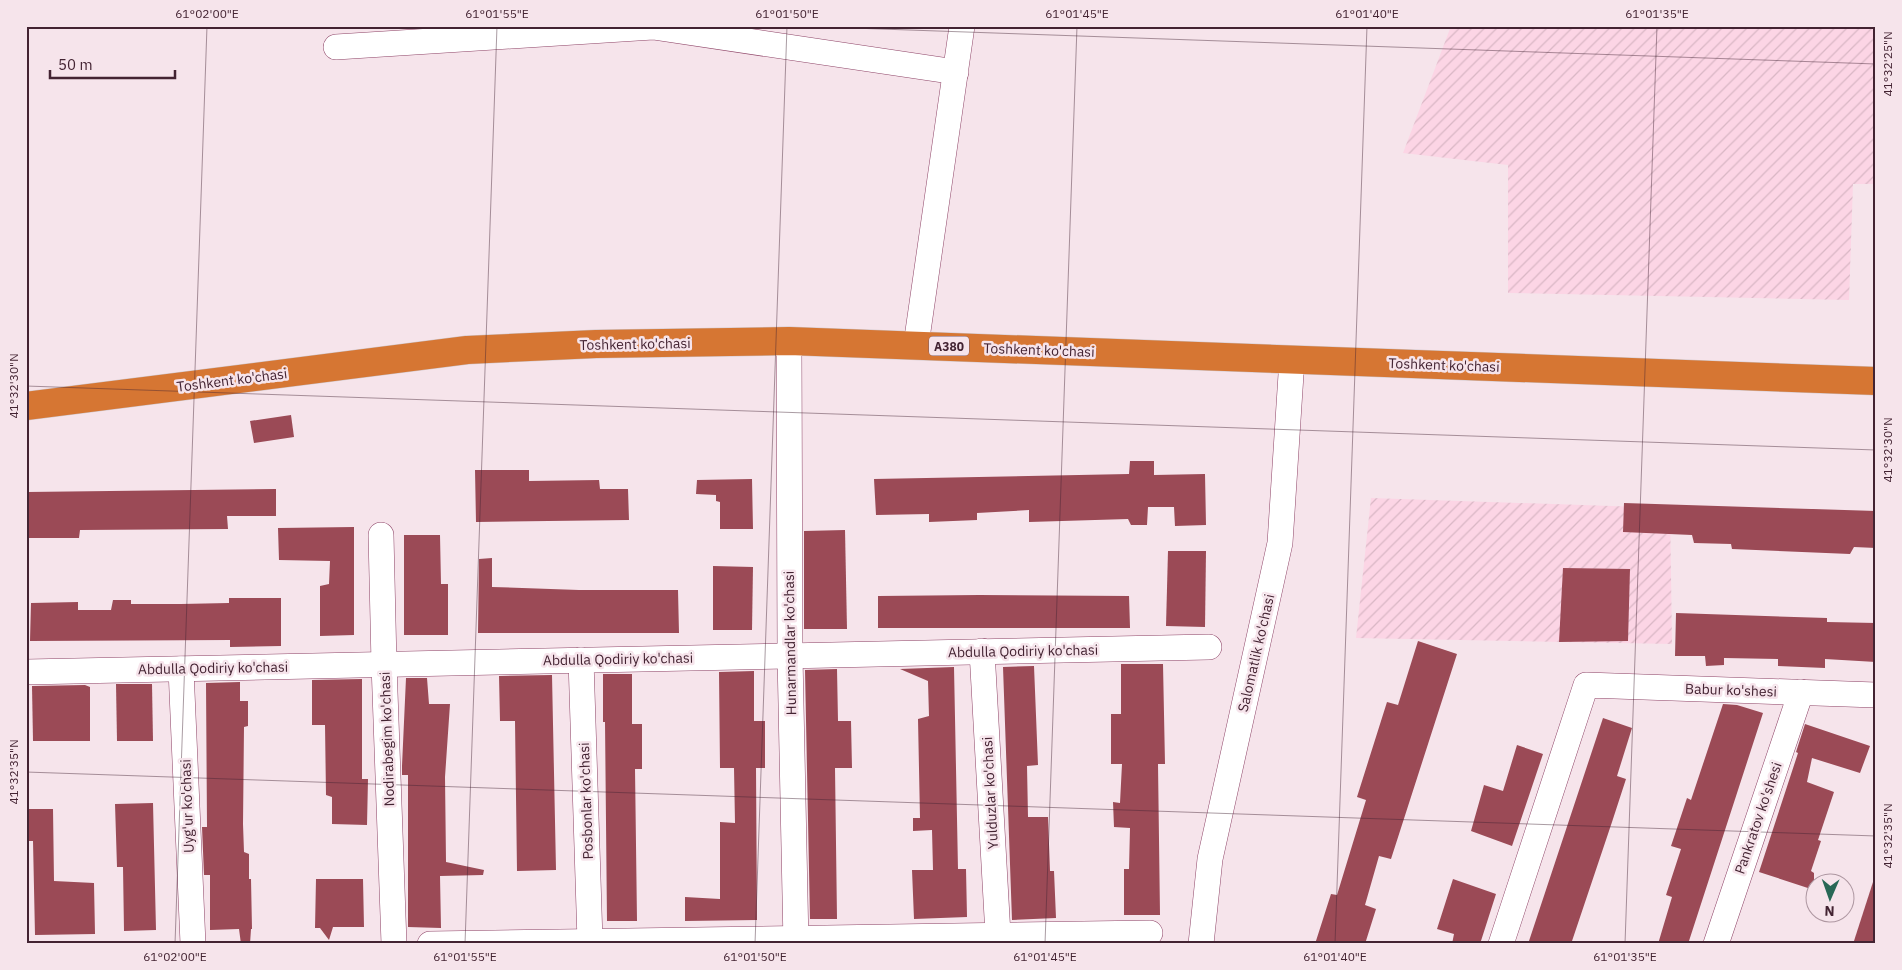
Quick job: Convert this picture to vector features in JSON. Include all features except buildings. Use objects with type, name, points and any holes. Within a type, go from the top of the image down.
[{"type":"highway","name":"Toshkent ko'chasi","points":[[26,406],[467,350],[596,344],[790,341],[1876,381]]},
{"type":"street","points":[[916,345],[962,26]]},
{"type":"street","points":[[336,47],[653,27],[956,72]]},
{"type":"street","name":"Hunarmandlar ko'chasi","points":[[790,341],[790,656],[796,941]]},
{"type":"street","name":"Salomatlik ko'chasi","points":[[1201,944],[1210,859],[1280,544],[1292,359]]},
{"type":"street","name":"Nodirabegim ko'chasi","points":[[381,535],[394,944]]},
{"type":"street","name":"Abdulla Qodiriy ko'chasi","points":[[26,672],[1209,647]]},
{"type":"street","name":"Yulduzlar ko'chasi","points":[[982,652],[998,935]]},
{"type":"street","name":"Posbonlar ko'chasi","points":[[581,660],[590,941]]},
{"type":"street","name":"Uyg'ur ko'chasi","points":[[182,668],[193,944]]},
{"type":"street","name":"Babur ko'shesi","points":[[1501,944],[1586,684],[1876,695]]},
{"type":"street","name":"Pankratov ko'shesi","points":[[1716,944],[1801,692]]},
{"type":"street","points":[[430,944],[590,941],[796,941],[1150,933]]},
{"type":"shaded area","points":[[1451,26],[1876,26],[1876,184],[1853,184],[1849,300],[1508,293],[1508,165],[1403,153]]},
{"type":"shaded area","points":[[1371,498],[1670,508],[1672,644],[1356,638]]}]
